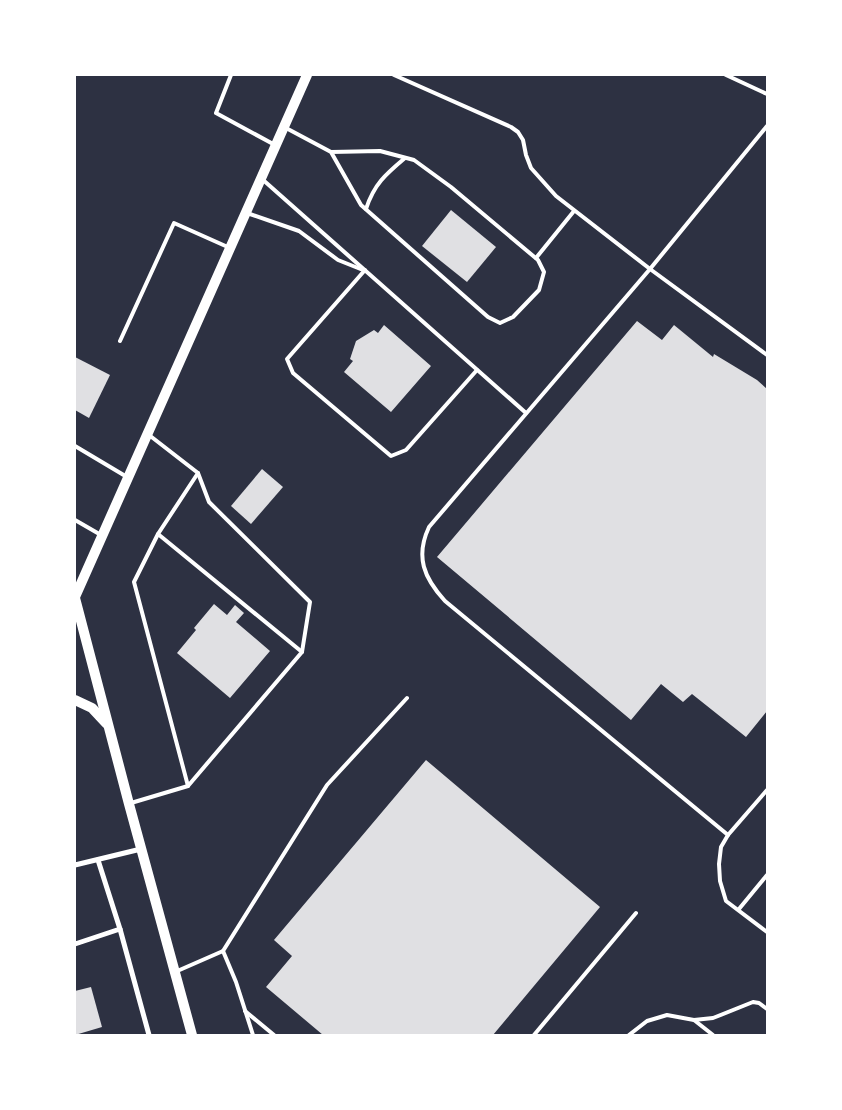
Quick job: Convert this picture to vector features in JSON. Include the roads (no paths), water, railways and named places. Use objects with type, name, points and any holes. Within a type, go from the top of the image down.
[{"type":"main road","points":[[192,1035],[128,804],[75,597],[307,75]]},
{"type":"main road","points":[[75,700],[92,708],[108,725]]},
{"type":"street","points":[[75,865],[141,849]]},
{"type":"street","points":[[98,860],[120,929],[149,1035]]},
{"type":"street","points":[[75,944],[120,929]]},
{"type":"lane","points":[[231,75],[216,113],[275,146]]},
{"type":"lane","points":[[394,75],[511,127],[518,132],[523,140],[531,168],[556,196],[650,269],[767,355]]},
{"type":"lane","points":[[726,75],[767,94]]},
{"type":"lane","points":[[728,835],[445,601],[433,588],[425,574],[422,555],[424,539],[429,527],[650,269],[767,126]]},
{"type":"lane","points":[[284,127],[331,152],[380,151],[414,160],[451,187],[536,258],[544,272],[539,290],[513,317],[500,323],[488,317],[361,205],[331,152]]},
{"type":"lane","points":[[366,209],[371,193],[386,173],[405,158]]},
{"type":"lane","points":[[260,178],[526,413]]},
{"type":"lane","points":[[536,258],[574,210]]},
{"type":"lane","points":[[245,213],[299,230],[338,260],[365,270]]},
{"type":"lane","points":[[120,341],[174,224],[230,248]]},
{"type":"lane","points":[[365,270],[287,360],[293,373],[391,456],[406,450],[477,370]]},
{"type":"lane","points":[[128,804],[188,786],[302,652],[310,602],[208,502],[198,472],[147,434]]},
{"type":"lane","points":[[75,446],[128,478]]},
{"type":"lane","points":[[188,786],[134,582],[158,534],[198,472]]},
{"type":"lane","points":[[75,520],[102,536]]},
{"type":"lane","points":[[158,534],[302,652]]},
{"type":"lane","points":[[175,972],[223,951],[327,785],[407,698]]},
{"type":"lane","points":[[767,790],[728,835],[721,847],[720,881],[726,901],[767,932]]},
{"type":"lane","points":[[738,909],[767,875]]},
{"type":"lane","points":[[534,1035],[636,913]]},
{"type":"lane","points":[[223,951],[236,982],[253,1035]]},
{"type":"lane","points":[[629,1035],[647,1021],[667,1015],[694,1020],[713,1018],[753,1002],[759,1003],[767,1009]]},
{"type":"lane","points":[[245,1011],[274,1035]]},
{"type":"lane","points":[[694,1020],[713,1035]]}]
